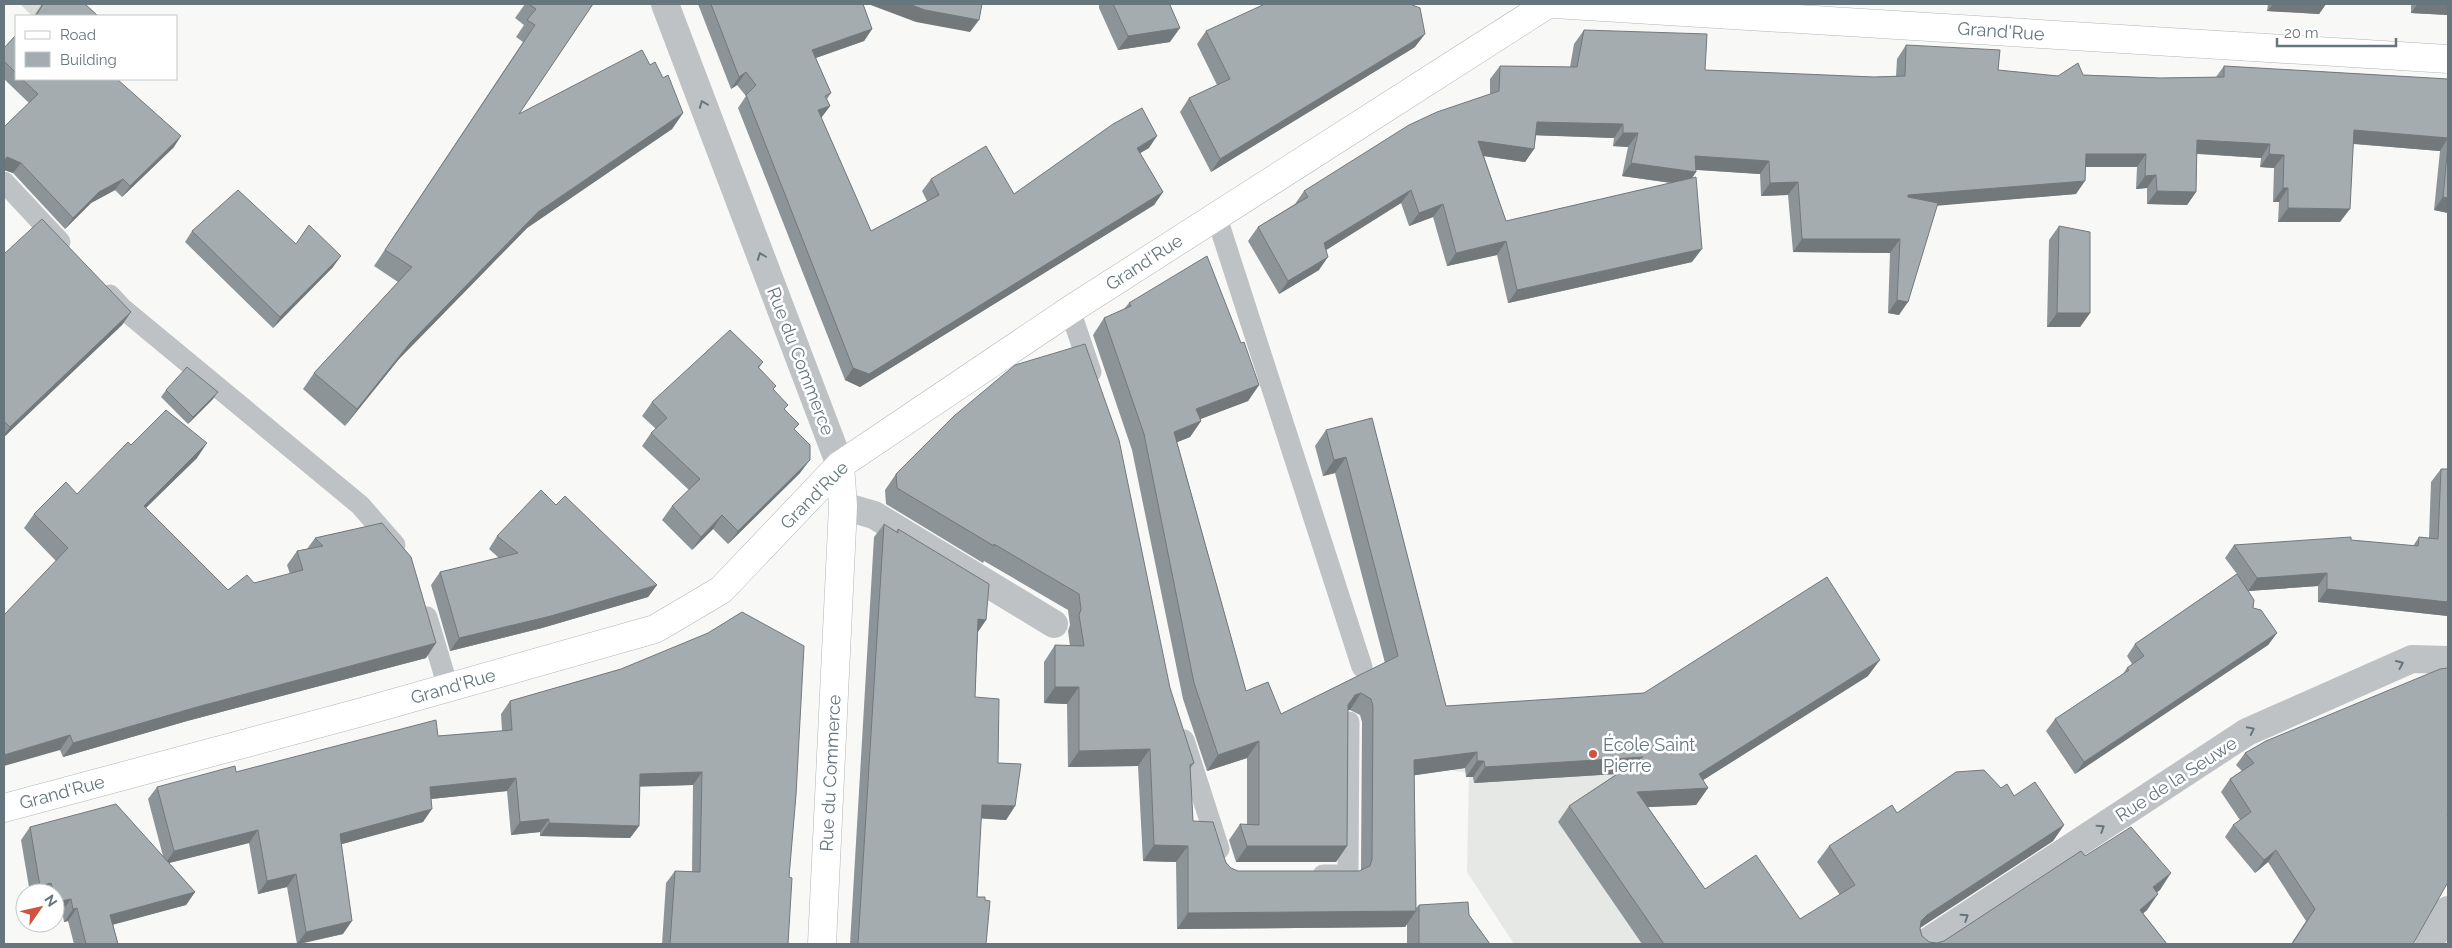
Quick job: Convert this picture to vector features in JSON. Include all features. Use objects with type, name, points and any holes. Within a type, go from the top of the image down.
[{"type":"street","name":"Rue du Commerce","points":[[665,4],[840,465],[843,506],[822,944]]},
{"type":"street","name":"Grand'Rue","points":[[4,808],[655,629],[721,590],[840,465],[1070,310],[1548,4]]},
{"type":"street","name":"Grand'Rue","points":[[1554,4],[2448,59]]},
{"type":"street","name":"Grand'Rue","points":[[843,506],[874,515],[1054,624]]},
{"type":"street","name":"Rue de la Seuwe","points":[[1924,944],[2247,732],[2412,659],[2448,660]]},
{"type":"street","points":[[2430,944],[2448,910]]},
{"type":"lane","points":[[4,182],[76,259]]},
{"type":"lane","points":[[1216,215],[1362,668]]},
{"type":"lane","points":[[96,280],[122,308],[360,505],[406,558]]},
{"type":"lane","points":[[1070,310],[1098,390]]},
{"type":"lane","points":[[420,594],[448,687]]},
{"type":"lane","points":[[1177,720],[1224,866]]},
{"type":"lane","points":[[1302,875],[1348,875],[1349,722]]},
{"type":"shaded area","points":[[20,4],[46,4],[40,15],[31,15]]},
{"type":"shaded area","name":"École Saint Pierre","points":[[1611,711],[1690,787],[1696,802],[1628,810],[1720,944],[1514,944],[1467,872],[1469,773],[1450,770]]},
{"type":"building","points":[[43,4],[85,4],[97,15],[37,15]]},
{"type":"building","points":[[529,4],[593,4],[519,114],[642,50],[650,65],[655,62],[663,78],[668,75],[683,113],[538,212],[410,343],[357,409],[314,373],[412,267],[385,250],[535,25],[527,20],[536,9]]},
{"type":"building","points":[[711,4],[863,4],[872,29],[812,50],[831,93],[825,96],[830,106],[818,110],[871,231],[939,195],[931,179],[986,146],[1014,194],[1113,124],[1142,108],[1157,136],[1137,148],[1163,192],[869,374],[853,368],[746,95],[756,85],[746,72],[739,77]]},
{"type":"building","points":[[909,4],[982,4],[979,20],[925,10]]},
{"type":"building","points":[[1113,4],[1170,4],[1180,28],[1128,36]]},
{"type":"building","points":[[1265,4],[1410,4],[1420,8],[1425,34],[1220,159],[1189,98],[1230,79],[1206,31]]},
{"type":"building","points":[[1584,30],[1707,34],[1705,70],[1874,77],[1905,76],[1906,45],[2000,50],[1998,70],[2058,76],[2078,63],[2083,75],[2160,78],[2224,77],[2224,66],[2448,79],[2448,138],[2354,130],[2350,209],[2288,208],[2288,188],[2283,188],[2284,155],[2269,154],[2270,144],[2197,140],[2196,192],[2157,191],[2156,175],[2145,176],[2146,154],[2086,154],[2085,181],[1908,195],[1908,197],[1938,203],[1908,302],[1897,300],[1900,239],[1802,239],[1798,182],[1770,183],[1769,161],[1695,156],[1696,172],[1631,163],[1638,133],[1623,133],[1623,124],[1537,122],[1534,149],[1478,141],[1506,221],[1696,177],[1702,249],[1517,290],[1506,241],[1456,253],[1443,204],[1419,213],[1411,190],[1324,243],[1328,257],[1288,281],[1258,227],[1308,197],[1304,191],[1409,125],[1437,112],[1499,91],[1500,66],[1577,67]]},
{"type":"building","points":[[15,36],[15,72],[4,61],[4,48]]},
{"type":"building","points":[[23,80],[118,80],[181,136],[130,186],[123,179],[99,192],[73,218],[21,163],[7,157],[4,161],[4,127],[38,94]]},
{"type":"building","points":[[2448,144],[2448,198],[2443,197]]},
{"type":"building","points":[[238,190],[296,244],[309,225],[341,256],[280,317],[192,231]]},
{"type":"building","points":[[42,219],[131,312],[10,427],[4,421],[4,254]]},
{"type":"building","points":[[2059,226],[2090,232],[2090,313],[2057,313]]},
{"type":"building","points":[[1207,256],[1241,343],[1244,342],[1259,385],[1196,409],[1201,421],[1174,432],[1246,691],[1268,682],[1281,714],[1398,656],[1346,457],[1334,460],[1326,430],[1372,418],[1446,706],[1644,693],[1827,577],[1880,660],[1699,774],[1708,788],[1637,792],[1705,889],[1756,855],[1800,919],[1855,885],[1829,846],[1892,805],[1897,813],[1956,772],[1984,770],[2001,788],[2007,784],[2014,796],[2035,782],[2064,825],[1927,915],[1921,921],[1920,929],[1922,936],[1929,942],[1937,943],[1944,941],[2081,851],[2085,856],[2131,827],[2171,873],[2153,887],[2158,894],[2140,910],[2167,944],[1664,944],[1569,806],[1643,757],[1485,767],[1484,761],[1477,761],[1477,752],[1414,760],[1416,911],[1188,913],[1188,846],[1154,845],[1150,749],[1079,751],[1079,687],[1055,687],[1055,645],[1084,646],[1079,615],[1081,609],[1079,594],[897,488],[896,474],[954,416],[1015,365],[1085,344],[1119,440],[1170,688],[1194,763],[1190,765],[1193,821],[1213,822],[1226,863],[1238,871],[1359,871],[1370,866],[1372,859],[1373,706],[1371,699],[1361,693],[1355,695],[1348,705],[1347,846],[1247,846],[1240,824],[1259,825],[1259,741],[1218,755],[1194,683],[1144,434],[1104,318],[1131,306],[1129,303]]},
{"type":"building","points":[[730,330],[763,362],[758,367],[776,386],[773,389],[788,405],[784,409],[799,424],[794,429],[810,445],[810,460],[738,531],[722,515],[701,537],[672,506],[700,479],[651,433],[667,418],[652,402]]},
{"type":"building","points":[[187,367],[218,392],[193,417],[166,390]]},
{"type":"building","points":[[166,410],[207,443],[144,506],[228,590],[247,575],[254,583],[303,570],[297,551],[323,546],[315,538],[382,523],[411,557],[436,643],[197,707],[73,743],[70,735],[4,755],[4,615],[68,548],[34,514],[66,482],[77,494],[128,442],[131,445]]},
{"type":"building","points":[[2441,469],[2448,469],[2448,602],[2327,589],[2327,573],[2257,578],[2234,545],[2351,537],[2351,540],[2418,546],[2419,537],[2438,539]]},
{"type":"building","points":[[541,490],[556,505],[565,496],[657,585],[551,616],[459,638],[440,572],[518,553],[497,536]]},
{"type":"building","points":[[884,524],[898,533],[898,529],[989,584],[986,620],[978,619],[975,697],[999,699],[998,763],[1021,764],[1015,806],[982,805],[977,897],[985,897],[985,900],[990,901],[986,944],[858,944]]},
{"type":"building","points":[[2237,574],[2254,600],[2253,608],[2261,610],[2277,633],[2084,762],[2055,719],[2129,670],[2127,668],[2144,656],[2135,644]]},
{"type":"building","points":[[742,612],[804,646],[796,795],[789,877],[792,878],[788,944],[670,944],[675,871],[700,872],[702,772],[640,774],[639,826],[549,823],[549,819],[520,822],[516,778],[430,787],[432,809],[340,834],[352,921],[306,932],[296,874],[267,881],[258,830],[174,851],[157,787],[235,766],[236,772],[436,720],[438,736],[512,730],[510,701],[621,669],[708,633]]},
{"type":"building","points":[[2448,668],[2448,882],[2413,944],[2292,944],[2315,909],[2276,850],[2264,860],[2233,825],[2251,812],[2230,779],[2254,763],[2245,753],[2266,741],[2440,669]]},
{"type":"building","points":[[116,804],[195,892],[110,915],[118,944],[86,944],[77,908],[73,909],[71,899],[65,900],[65,883],[39,883],[30,827]]},
{"type":"building","points":[[1468,902],[1469,915],[1490,944],[1419,944],[1419,905]]},
{"type":"place","name":"École Saint Pierre","points":[[1593,754]]}]
